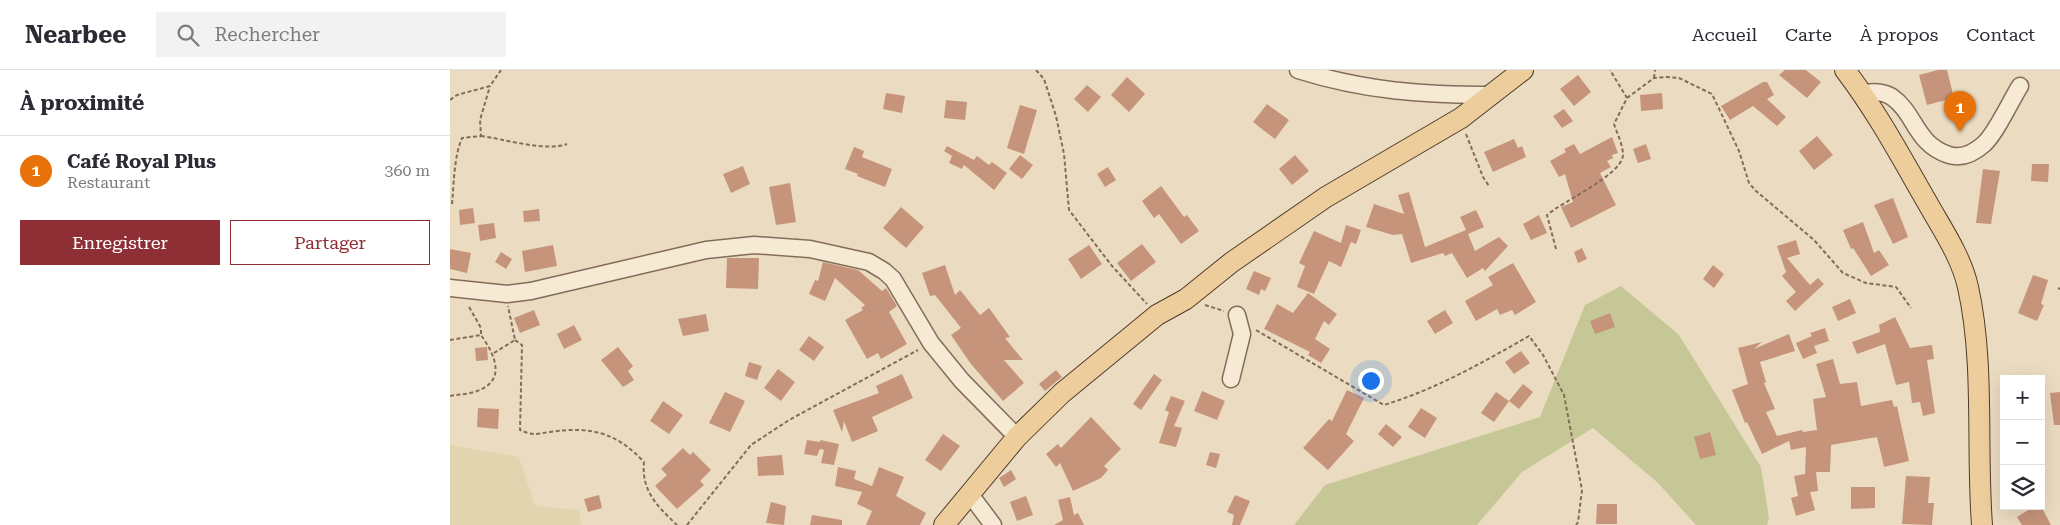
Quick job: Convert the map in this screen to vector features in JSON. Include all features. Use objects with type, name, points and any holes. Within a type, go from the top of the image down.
[{"type":"main road","points":[[944,525],[1017,437],[1062,393],[1157,315],[1186,299],[1232,262],[1326,197],[1461,118],[1523,70]]},
{"type":"main road","points":[[1845,70],[1895,144],[1948,238],[1958,258],[1967,284],[1973,311],[1977,359],[1982,525]]},
{"type":"street","points":[[1298,70],[1368,88],[1427,95],[1493,95]]},
{"type":"street","points":[[1862,93],[1879,92],[1892,98],[1920,135],[1936,151],[1956,157],[1972,153],[1985,143],[2020,86]]},
{"type":"street","points":[[457,289],[507,294],[531,291],[706,250],[754,245],[810,249],[869,262],[884,270],[893,279],[931,343],[962,381],[1017,437]]},
{"type":"street","points":[[1231,379],[1242,334],[1237,315]]},
{"type":"street","points":[[969,493],[993,525]]},
{"type":"path","points":[[481,136],[480,120],[490,86],[501,70]]},
{"type":"path","points":[[1036,70],[1044,79],[1056,116],[1064,154],[1069,210],[1112,266],[1157,315]]},
{"type":"path","points":[[1610,70],[1627,98]]},
{"type":"path","points":[[1654,78],[1655,70]]},
{"type":"path","points":[[1556,248],[1547,215],[1558,204],[1600,181],[1620,163],[1623,156],[1614,124],[1627,98],[1654,78],[1679,78],[1712,94],[1734,139],[1749,183],[1756,191],[1814,240],[1843,272],[1866,283],[1896,287],[1911,308]]},
{"type":"path","points":[[450,100],[456,95],[490,86]]},
{"type":"path","points":[[1461,118],[1483,177],[1489,186]]},
{"type":"path","points":[[452,204],[457,166],[456,154],[462,138],[481,136],[542,146],[560,147],[567,144]]},
{"type":"path","points":[[450,396],[473,393],[485,387],[492,380],[497,368],[494,354],[481,335],[481,328],[457,289]]},
{"type":"path","points":[[507,294],[508,312],[515,340],[522,345],[520,430],[534,435],[587,429],[610,436],[636,453],[644,462],[645,486],[654,503],[677,525]]},
{"type":"path","points":[[1186,299],[1237,315],[1247,324],[1309,363],[1384,405],[1416,395],[1448,381],[1528,336],[1543,355],[1564,395],[1582,490],[1576,525]]},
{"type":"path","points":[[450,340],[481,335]]},
{"type":"path","points":[[494,354],[515,340]]},
{"type":"path","points":[[687,525],[751,445],[789,420],[931,343]]},
{"type":"shaded area","points":[[450,445],[519,457],[535,506],[579,510],[581,525],[450,525]]},
{"type":"green space","points":[[1621,286],[1679,335],[1761,467],[1769,518],[1767,525],[1696,525],[1658,483],[1593,428],[1522,472],[1477,525],[1294,525],[1325,485],[1540,417],[1585,305]]},
{"type":"building","points":[[1785,70],[1806,70],[1821,82],[1807,98],[1779,75]]},
{"type":"building","points":[[1938,70],[1947,70],[1954,98],[1927,105],[1919,75]]},
{"type":"building","points":[[1578,75],[1591,92],[1574,106],[1560,89]]},
{"type":"building","points":[[1127,77],[1145,94],[1129,112],[1111,95]]},
{"type":"building","points":[[1763,82],[1767,82],[1774,95],[1767,99],[1786,117],[1777,126],[1753,106],[1730,120],[1721,106]]},
{"type":"building","points":[[1087,85],[1101,97],[1088,112],[1074,99]]},
{"type":"building","points":[[886,93],[905,96],[902,113],[883,109]]},
{"type":"building","points":[[1662,93],[1663,109],[1641,111],[1640,95]]},
{"type":"building","points":[[946,100],[967,102],[965,120],[944,118]]},
{"type":"building","points":[[1267,104],[1289,120],[1275,139],[1253,122]]},
{"type":"building","points":[[1020,105],[1037,110],[1024,154],[1007,148]]},
{"type":"building","points":[[1564,109],[1573,121],[1562,128],[1553,116]]},
{"type":"building","points":[[1817,136],[1833,155],[1814,170],[1799,151]]},
{"type":"building","points":[[1612,137],[1618,153],[1612,155],[1613,158],[1607,161],[1611,167],[1600,173],[1616,205],[1571,228],[1561,207],[1573,202],[1565,174],[1559,177],[1550,161],[1566,152],[1564,149],[1574,144],[1580,154]]},
{"type":"building","points":[[1514,139],[1518,148],[1522,146],[1526,157],[1493,172],[1484,152]]},
{"type":"building","points":[[1646,144],[1651,159],[1638,163],[1633,149]]},
{"type":"building","points":[[947,146],[974,160],[977,156],[989,165],[992,162],[1007,173],[994,190],[964,165],[962,169],[949,163],[952,156],[944,151]]},
{"type":"building","points":[[854,147],[864,151],[862,157],[892,169],[885,187],[845,169]]},
{"type":"building","points":[[1020,155],[1033,165],[1022,179],[1009,169]]},
{"type":"building","points":[[1295,155],[1309,171],[1292,185],[1279,169]]},
{"type":"building","points":[[2032,164],[2049,164],[2048,182],[2031,181]]},
{"type":"building","points":[[743,166],[750,184],[731,193],[723,174]]},
{"type":"building","points":[[1108,167],[1116,180],[1105,187],[1097,174]]},
{"type":"building","points":[[1983,169],[2000,171],[1991,224],[1976,223]]},
{"type":"building","points":[[790,183],[796,222],[776,225],[769,187]]},
{"type":"building","points":[[1161,186],[1184,217],[1187,215],[1199,231],[1181,244],[1159,214],[1154,218],[1142,201]]},
{"type":"building","points":[[1409,192],[1425,247],[1466,230],[1460,217],[1476,210],[1484,227],[1468,234],[1475,251],[1499,237],[1508,246],[1485,271],[1483,268],[1467,278],[1452,253],[1445,256],[1443,253],[1411,263],[1402,234],[1393,235],[1366,227],[1374,204],[1404,214],[1398,195]]},
{"type":"building","points":[[1893,198],[1908,237],[1893,244],[1874,205]]},
{"type":"building","points":[[901,207],[924,227],[906,248],[883,228]]},
{"type":"building","points":[[473,208],[475,223],[460,225],[459,210]]},
{"type":"building","points":[[539,209],[540,221],[524,222],[523,211]]},
{"type":"building","points":[[1539,215],[1547,233],[1531,240],[1523,224]]},
{"type":"building","points":[[1863,222],[1874,253],[1879,250],[1889,265],[1871,276],[1853,248],[1851,249],[1843,230]]},
{"type":"building","points":[[494,223],[496,238],[480,241],[478,225]]},
{"type":"building","points":[[1346,225],[1361,230],[1356,244],[1351,242],[1341,267],[1329,261],[1314,294],[1297,287],[1305,266],[1299,263],[1314,231],[1341,243]]},
{"type":"building","points":[[1796,240],[1800,254],[1787,258],[1810,285],[1818,278],[1824,284],[1795,311],[1786,301],[1796,292],[1782,276],[1786,272],[1777,246]]},
{"type":"building","points":[[1142,244],[1156,262],[1131,281],[1117,263]]},
{"type":"building","points":[[553,245],[557,266],[525,272],[522,251]]},
{"type":"building","points":[[1089,245],[1102,264],[1081,279],[1068,259]]},
{"type":"building","points":[[1582,248],[1587,259],[1578,263],[1574,252]]},
{"type":"building","points":[[450,249],[471,253],[467,273],[450,269]]},
{"type":"building","points":[[501,252],[512,259],[506,269],[495,262]]},
{"type":"building","points":[[727,258],[759,258],[758,289],[726,288]]},
{"type":"building","points":[[823,262],[858,270],[882,291],[886,288],[897,306],[889,312],[907,344],[881,359],[878,353],[867,359],[845,320],[863,310],[861,308],[865,305],[835,278],[825,301],[809,294],[815,280],[818,281]]},
{"type":"building","points":[[1513,263],[1536,302],[1515,315],[1512,310],[1500,315],[1497,309],[1476,321],[1465,301],[1493,285],[1488,277]]},
{"type":"building","points":[[945,265],[955,295],[960,290],[980,315],[989,308],[1010,337],[1005,338],[1023,360],[1004,360],[1024,383],[1003,401],[971,364],[951,335],[961,328],[935,295],[930,296],[922,273]]},
{"type":"building","points":[[1713,265],[1724,274],[1714,288],[1703,279]]},
{"type":"building","points":[[1254,271],[1271,278],[1265,291],[1261,289],[1259,295],[1246,289]]},
{"type":"building","points":[[2033,275],[2048,280],[2041,304],[2044,305],[2037,321],[2018,313]]},
{"type":"building","points":[[1308,293],[1337,314],[1329,325],[1324,321],[1315,339],[1330,349],[1321,363],[1308,355],[1310,352],[1264,329],[1277,304],[1293,313]]},
{"type":"building","points":[[1850,299],[1856,313],[1838,321],[1832,307]]},
{"type":"building","points":[[534,310],[540,325],[520,333],[514,318]]},
{"type":"building","points":[[1445,310],[1453,323],[1435,334],[1427,321]]},
{"type":"building","points":[[1610,313],[1615,327],[1595,334],[1590,321]]},
{"type":"building","points":[[706,314],[709,331],[683,336],[678,319]]},
{"type":"building","points":[[1895,317],[1910,348],[1932,345],[1934,359],[1927,360],[1935,413],[1923,416],[1920,402],[1912,403],[1909,382],[1896,385],[1885,344],[1857,354],[1852,342],[1880,332],[1879,325]]},
{"type":"building","points":[[574,325],[582,340],[564,349],[557,334]]},
{"type":"building","points":[[1825,328],[1829,341],[1814,346],[1817,353],[1803,359],[1796,343],[1812,336],[1810,333]]},
{"type":"building","points":[[1789,334],[1795,351],[1760,362],[1766,382],[1764,383],[1775,409],[1766,412],[1777,436],[1802,430],[1803,432],[1817,430],[1813,399],[1826,397],[1816,364],[1833,359],[1840,384],[1857,382],[1861,406],[1892,400],[1894,407],[1897,406],[1909,461],[1884,467],[1877,437],[1831,445],[1830,472],[1816,472],[1818,491],[1810,492],[1815,510],[1796,516],[1791,498],[1798,496],[1794,476],[1805,474],[1806,447],[1791,450],[1789,441],[1762,454],[1747,422],[1745,423],[1732,390],[1748,384],[1738,348],[1762,342],[1754,349]]},
{"type":"building","points":[[809,336],[824,347],[814,361],[799,350]]},
{"type":"building","points":[[487,347],[488,360],[476,361],[475,348]]},
{"type":"building","points":[[618,347],[633,366],[628,371],[634,380],[623,387],[601,360]]},
{"type":"building","points":[[1521,351],[1530,363],[1514,374],[1505,362]]},
{"type":"building","points":[[749,362],[762,366],[757,380],[745,376]]},
{"type":"building","points":[[778,369],[795,382],[781,401],[764,388]]},
{"type":"building","points":[[1056,370],[1062,377],[1045,391],[1039,384]]},
{"type":"building","points":[[902,374],[913,398],[872,417],[878,431],[852,442],[844,421],[842,432],[833,410],[879,393],[876,386]]},
{"type":"building","points":[[1154,374],[1162,380],[1141,410],[1133,404]]},
{"type":"building","points":[[1523,384],[1533,392],[1519,409],[1509,401]]},
{"type":"building","points":[[1347,390],[1364,398],[1346,434],[1354,441],[1328,470],[1303,448],[1329,419],[1332,421]]},
{"type":"building","points":[[1202,391],[1225,401],[1217,420],[1194,411]]},
{"type":"building","points":[[725,392],[745,401],[730,432],[709,423]]},
{"type":"building","points":[[1496,392],[1509,401],[1494,422],[1481,413]]},
{"type":"building","points":[[2060,392],[2060,425],[2054,425],[2050,393]]},
{"type":"building","points":[[1171,396],[1185,401],[1174,426],[1182,428],[1176,447],[1159,443],[1169,412],[1165,410]]},
{"type":"building","points":[[663,401],[683,415],[669,434],[650,421]]},
{"type":"building","points":[[478,408],[499,409],[498,429],[477,427]]},
{"type":"building","points":[[1421,408],[1437,418],[1425,438],[1408,427]]},
{"type":"building","points":[[1091,417],[1121,449],[1104,466],[1108,470],[1101,478],[1073,491],[1060,463],[1056,467],[1046,454],[1058,444],[1061,448]]},
{"type":"building","points":[[1386,424],[1402,437],[1393,447],[1378,434]]},
{"type":"building","points":[[1710,432],[1716,455],[1700,459],[1694,437]]},
{"type":"building","points":[[943,434],[960,446],[941,471],[925,460]]},
{"type":"building","points":[[807,440],[820,442],[820,440],[839,444],[834,465],[821,463],[824,450],[820,449],[817,456],[804,454]]},
{"type":"building","points":[[683,448],[690,455],[693,452],[711,470],[700,481],[704,485],[677,509],[655,486],[667,475],[661,469]]},
{"type":"building","points":[[1210,452],[1220,454],[1216,468],[1206,465]]},
{"type":"building","points":[[782,455],[784,475],[758,476],[757,457]]},
{"type":"building","points":[[838,467],[856,471],[854,479],[872,486],[879,467],[904,477],[896,496],[926,513],[920,525],[866,525],[872,511],[857,504],[862,492],[835,486]]},
{"type":"building","points":[[1011,470],[1016,479],[1004,487],[999,478]]},
{"type":"building","points":[[1906,476],[1930,477],[1928,503],[1934,503],[1932,525],[1902,524]]},
{"type":"building","points":[[1851,487],[1875,487],[1875,508],[1851,509]]},
{"type":"building","points":[[599,495],[602,508],[588,512],[584,499]]},
{"type":"building","points":[[1235,495],[1250,501],[1240,525],[1232,525],[1234,515],[1227,512]]},
{"type":"building","points":[[1026,496],[1033,515],[1017,521],[1010,502]]},
{"type":"building","points":[[1070,497],[1074,515],[1078,513],[1084,525],[1054,525],[1063,520],[1058,500]]},
{"type":"building","points":[[771,502],[786,506],[784,525],[766,523]]},
{"type":"building","points":[[1597,504],[1617,504],[1617,524],[1596,524]]},
{"type":"building","points":[[2028,510],[2043,510],[2051,525],[2022,525],[2017,517]]},
{"type":"building","points":[[812,515],[842,520],[842,525],[810,525]]},
{"type":"place","name":"Café Royal Plus","points":[[1960,132]]}]
